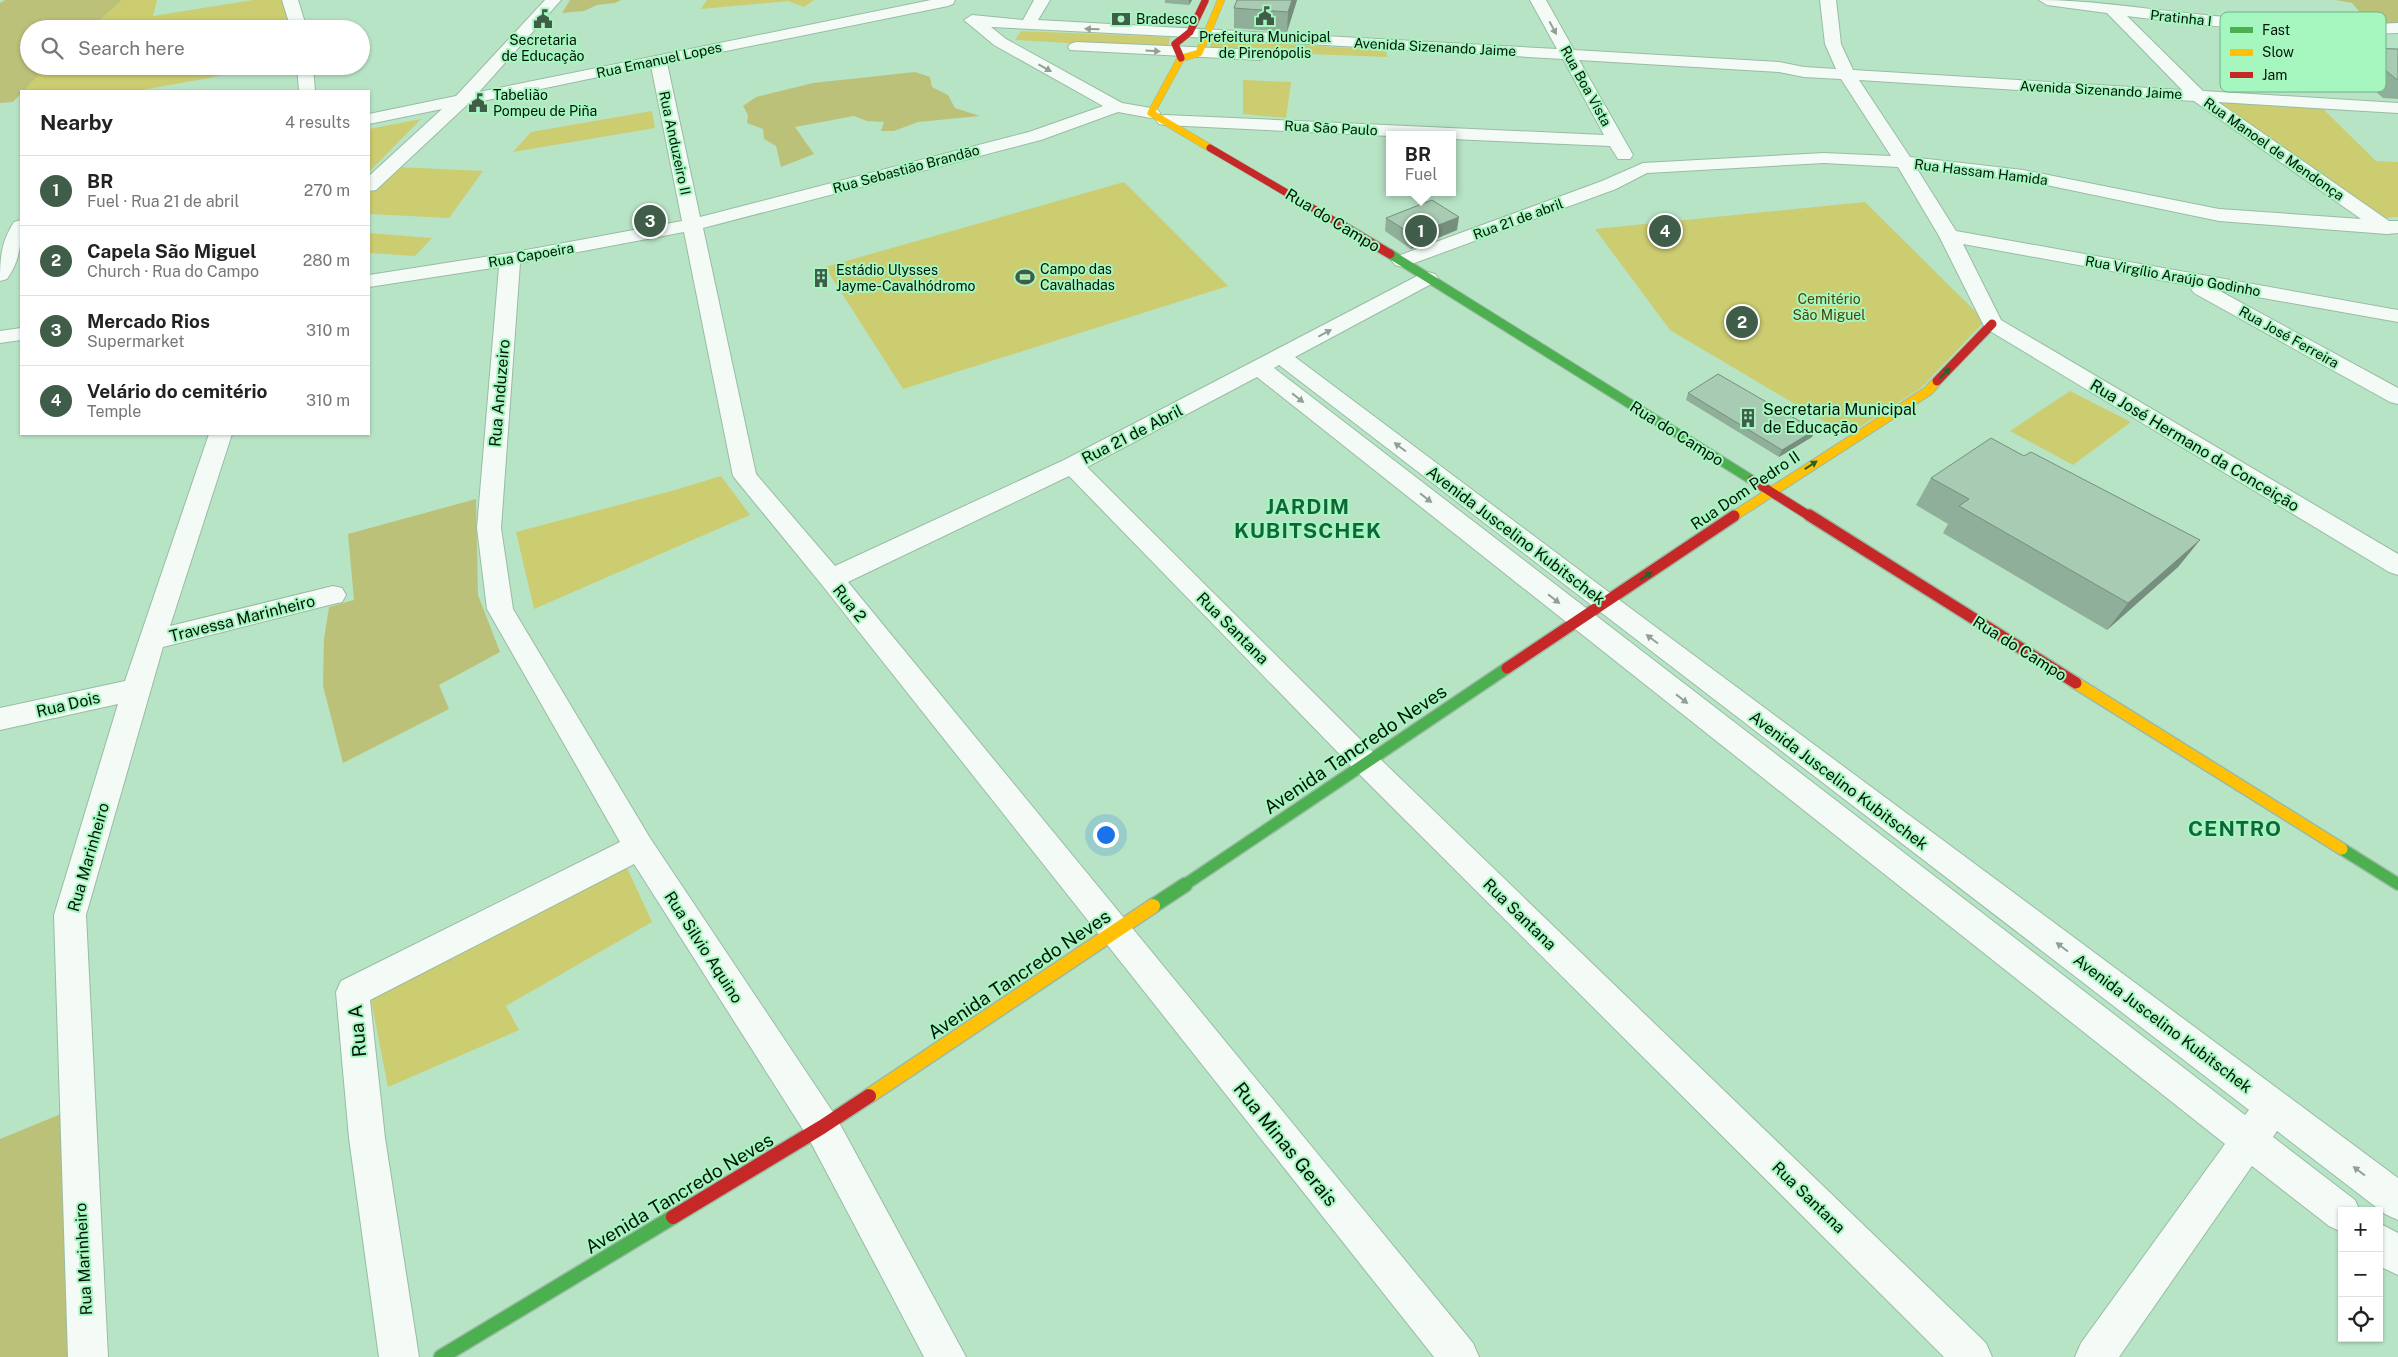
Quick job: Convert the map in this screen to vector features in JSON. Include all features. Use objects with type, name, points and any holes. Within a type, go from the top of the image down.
[{"type":"street","points":[[290,0],[296,20]]},
{"type":"street","points":[[370,185],[461,101],[553,0]]},
{"type":"street","name":"Rua Emanuel Lopes","points":[[370,119],[948,0]]},
{"type":"street","name":"Rua do Campo","points":[[948,0],[1000,42],[1117,107],[1158,116],[1402,261],[2398,884]]},
{"type":"street","points":[[1027,26],[1042,0]]},
{"type":"street","points":[[1198,33],[1206,0]]},
{"type":"street","points":[[1158,116],[1179,55],[1175,44],[1180,38],[1198,33],[1221,0]]},
{"type":"street","name":"Rua Boa Vista","points":[[1538,0],[1632,172]]},
{"type":"street","points":[[1828,0],[1833,44],[1847,75],[1904,162],[1949,236],[1992,324]]},
{"type":"street","name":"Pratinha I","points":[[2047,0],[2113,11],[2220,22]]},
{"type":"street","name":"Rua Manoel de Mendonça","points":[[2113,11],[2198,96],[2394,230]]},
{"type":"street","name":"Avenida Sizenando Jaime","points":[[975,22],[1198,33],[1388,55],[1573,62],[1781,76],[1804,72],[2398,108]]},
{"type":"street","points":[[1198,33],[1205,39],[1199,53]]},
{"type":"street","points":[[1000,42],[1039,44]]},
{"type":"street","points":[[1059,46],[1179,55],[1199,53],[1276,56]]},
{"type":"street","name":"Rua Anduzeiro II","points":[[658,60],[692,225]]},
{"type":"street","points":[[306,75],[307,90]]},
{"type":"street","name":"Rua Sebastião Brandão","points":[[692,225],[1035,136],[1117,107]]},
{"type":"street","name":"Rua São Paulo","points":[[1158,116],[1433,131]]},
{"type":"street","name":"Rua São Paulo","points":[[1456,132],[1616,141]]},
{"type":"street","name":"Rua Hassam Hamida","points":[[1632,172],[1644,168],[1824,158],[1904,162],[2023,175],[2219,215],[2394,230]]},
{"type":"street","name":"Rua 21 de abril","points":[[1402,261],[1609,185],[1632,172]]},
{"type":"street","name":"Rua Capoeira","points":[[370,280],[510,259],[692,225]]},
{"type":"street","name":"Rua 2","points":[[692,225],[745,476],[1114,932]]},
{"type":"street","points":[[0,275],[20,228]]},
{"type":"street","name":"Rua Virgílio Araújo Godinho","points":[[1949,236],[2398,316]]},
{"type":"street","name":"Rua Anduzeiro","points":[[489,528],[510,259]]},
{"type":"street","name":"Rua 21 de Abril","points":[[831,580],[917,537],[1072,465],[1428,278]]},
{"type":"street","name":"Rua José Ferreira","points":[[2180,278],[2398,396]]},
{"type":"street","name":"Rua Dom Pedro II","points":[[1593,612],[1770,492],[1928,391],[1992,324]]},
{"type":"street","name":"Rua José Hermano da Conceição","points":[[1992,324],[2398,566]]},
{"type":"street","points":[[0,337],[20,334]]},
{"type":"street","name":"Avenida Juscelino Kubitschek","points":[[1271,362],[1593,612],[2248,1141],[2338,1210]]},
{"type":"street","name":"Rua Marinheiro","points":[[88,1357],[70,915],[136,689],[220,435]]},
{"type":"street","name":"Rua Santana","points":[[1072,465],[1366,763],[1972,1357]]},
{"type":"street","name":"Rua Silvio Aquino","points":[[489,528],[500,609],[639,848],[822,1127],[946,1357]]},
{"type":"street","name":"Travessa Marinheiro","points":[[152,640],[333,595]]},
{"type":"street","name":"Avenida Juscelino Kubitschek","points":[[1593,612],[2273,1107],[2398,1201]]},
{"type":"street","name":"Avenida Tancredo Neves","points":[[440,1357],[822,1127],[1593,612]]},
{"type":"street","name":"Rua Dois","points":[[0,719],[136,689]]},
{"type":"street","name":"Rua A","points":[[399,1357],[367,1138],[353,992],[639,848]]},
{"type":"street","name":"Rua Minas Gerais","points":[[1114,932],[1458,1357]]},
{"type":"street","points":[[2095,1357],[2273,1107]]},
{"type":"street","points":[[2383,1245],[2398,1256]]},
{"type":"green space","points":[[5,0],[122,0],[100,20],[20,20],[20,75],[38,75],[24,90],[20,90],[20,95],[13,102],[0,103],[0,3]]},
{"type":"green space","points":[[122,0],[157,0],[153,16],[253,0],[288,0],[291,20],[100,20]]},
{"type":"green space","points":[[570,0],[621,0],[615,3],[597,5],[584,11],[562,13]]},
{"type":"green space","points":[[707,0],[814,0],[804,7],[788,1],[701,9]]},
{"type":"green space","points":[[2336,0],[2398,0],[2398,30],[2386,30],[2386,12],[2360,12],[2352,3]]},
{"type":"green space","points":[[1021,31],[1170,37],[1168,49],[1015,40]]},
{"type":"green space","points":[[1212,40],[1386,50],[1387,57],[1209,50]]},
{"type":"green space","points":[[915,72],[930,77],[932,87],[948,95],[955,108],[980,116],[918,122],[894,131],[881,131],[884,122],[867,121],[854,116],[795,127],[814,154],[781,167],[776,146],[764,139],[763,129],[747,123],[748,115],[743,106],[756,97],[813,83]]},
{"type":"green space","points":[[38,75],[221,75],[142,90],[24,90]]},
{"type":"green space","points":[[1243,80],[1291,82],[1286,118],[1243,114]]},
{"type":"green space","points":[[2209,98],[2320,106],[2376,161],[2398,162],[2398,217],[2383,218]]},
{"type":"green space","points":[[652,111],[655,128],[513,152],[531,132]]},
{"type":"green space","points":[[421,119],[370,171],[370,129]]},
{"type":"green space","points":[[397,167],[483,171],[449,218],[370,214],[370,193]]},
{"type":"green space","name":"Campo das Cavalhadas","points":[[1124,182],[1228,286],[903,389],[825,267]]},
{"type":"green space","name":"Cemitério São Miguel","points":[[1865,202],[1985,321],[1921,388],[1847,435],[1670,330],[1595,229]]},
{"type":"green space","points":[[370,233],[432,238],[415,256],[370,253]]},
{"type":"green space","points":[[2070,391],[2131,422],[2073,465],[2010,431]]},
{"type":"green space","points":[[721,476],[750,515],[534,609],[516,532]]},
{"type":"green space","points":[[476,499],[478,595],[500,652],[439,685],[449,709],[343,763],[323,686],[324,639],[329,607],[354,600],[348,534]]},
{"type":"green space","points":[[627,868],[652,922],[506,1006],[519,1030],[388,1087],[370,995],[566,896]]},
{"type":"green space","points":[[61,1114],[71,1357],[0,1357],[0,1139]]},
{"type":"building","points":[[1237,0],[1292,0],[1288,12],[1234,8]]},
{"type":"building","points":[[2386,49],[2398,49],[2398,79],[2386,71]]},
{"type":"building","points":[[1432,200],[1459,217],[1413,235],[1386,218]]},
{"type":"building","name":"Secretaria Municipal de Educação","points":[[1718,374],[1815,430],[1782,450],[1688,393]]},
{"type":"building","points":[[1991,438],[2024,456],[2031,452],[2200,540],[2128,603],[1959,506],[1969,499],[1931,478]]},
{"type":"traffic: fast","points":[[1390,254],[1752,480]]},
{"type":"traffic: fast","points":[[1153,906],[1507,668]]},
{"type":"traffic: fast","points":[[2342,849],[2398,884]]},
{"type":"traffic: fast","points":[[441,1357],[673,1217]]},
{"type":"traffic: slow","points":[[1210,148],[1151,113],[1181,58],[1199,53],[1221,0]]},
{"type":"traffic: slow","points":[[1734,516],[1928,391],[1937,381]]},
{"type":"traffic: slow","points":[[2076,683],[2342,849]]},
{"type":"traffic: slow","points":[[869,1096],[1153,906]]},
{"type":"traffic: jam","points":[[1181,58],[1175,44],[1190,32],[1205,1]]},
{"type":"traffic: jam","points":[[1210,148],[1390,254]]},
{"type":"traffic: jam","points":[[1937,381],[1992,324]]},
{"type":"traffic: jam","points":[[1752,480],[2076,683]]},
{"type":"traffic: jam","points":[[1507,668],[1734,516]]},
{"type":"traffic: jam","points":[[673,1217],[822,1127],[869,1096]]},
{"type":"place","name":"Prefeitura Municipal de Pirenópolis","points":[[1265,16]]},
{"type":"place","name":"Secretaria de Educação","points":[[543,19]]},
{"type":"place","name":"Bradesco","points":[[1121,19]]},
{"type":"place","name":"Tabelião Pompeu de Piña","points":[[478,103]]},
{"type":"place","name":"Mercado Rios","points":[[650,221]]},
{"type":"place","name":"BR","points":[[1421,231]]},
{"type":"place","name":"Velário do cemitério","points":[[1665,231]]},
{"type":"place","name":"Campo das Cavalhadas","points":[[1025,277]]},
{"type":"place","name":"Estádio Ulysses Jayme-Cavalhódromo","points":[[821,278]]},
{"type":"place","name":"Capela São Miguel","points":[[1742,322]]},
{"type":"place","name":"Secretaria Municipal de Educação","points":[[1748,418]]},
{"type":"district","name":"JARDIM KUBITSCHEK","points":[[1308,519]]},
{"type":"district","name":"CENTRO","points":[[2235,829]]}]
